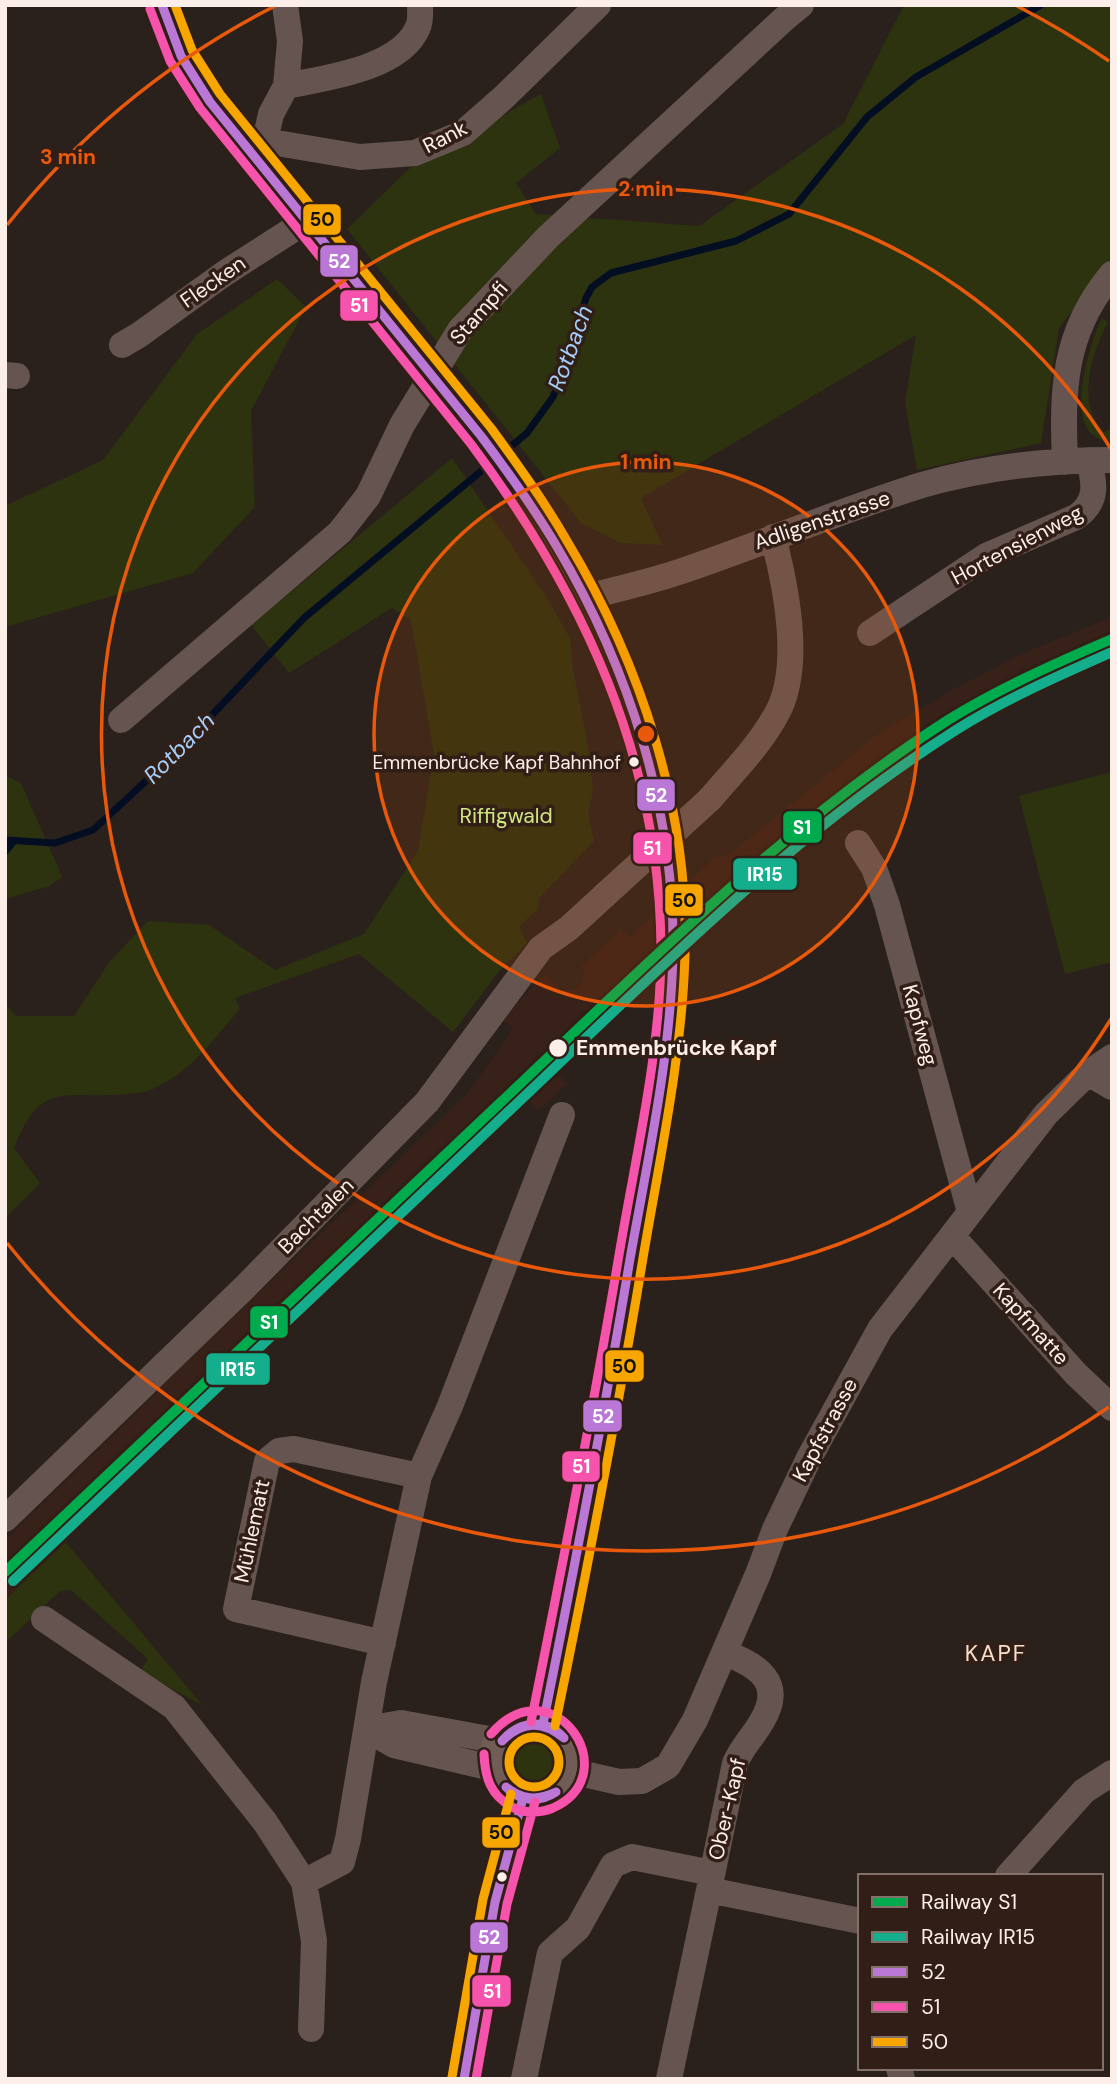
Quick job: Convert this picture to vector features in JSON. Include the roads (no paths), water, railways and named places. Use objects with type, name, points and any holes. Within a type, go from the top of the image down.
[{"type":"main road","points":[[162,5],[171,36],[201,91],[257,145],[313,231],[494,452],[547,528],[606,641],[654,780],[662,815],[670,882],[673,956],[668,1027],[585,1512],[543,1724]]},
{"type":"main road","points":[[531,1723],[543,1724],[564,1737],[570,1748],[571,1771],[566,1783],[547,1798],[523,1798],[505,1787],[498,1755],[508,1732],[531,1723]]},
{"type":"main road","points":[[464,2079],[501,1877],[512,1829],[523,1798]]},
{"type":"street","points":[[257,145],[286,86],[290,41],[285,5]]},
{"type":"street","points":[[286,86],[352,72],[393,54],[409,40],[419,26],[420,5]]},
{"type":"street","name":"Rank","points":[[257,145],[307,146],[360,157],[415,153],[463,133],[598,5]]},
{"type":"street","name":"Stampfi","points":[[121,720],[340,532],[368,496],[402,425],[460,330],[548,237],[792,12]]},
{"type":"street","name":"Flecken","points":[[122,345],[247,258],[313,231]]},
{"type":"street","points":[[1089,461],[1063,424],[1066,374],[1079,326],[1094,295],[1112,274]]},
{"type":"street","name":"Adligenstrasse","points":[[584,598],[679,573],[773,537],[925,485],[994,470],[1089,461]]},
{"type":"street","name":"Hortensienweg","points":[[870,633],[986,556],[1085,511],[1094,494],[1089,461]]},
{"type":"street","name":"Bachtalen","points":[[5,1519],[247,1285],[427,1102],[541,948],[569,929],[710,799],[747,755],[777,714],[788,679],[790,648],[783,574],[773,537]]},
{"type":"street","name":"Kapfweg","points":[[858,843],[874,868],[887,905],[970,1212]]},
{"type":"street","name":"Kapfstrasse","points":[[571,1771],[619,1782],[642,1780],[668,1766],[695,1720],[775,1529],[880,1329],[1046,1114],[1088,1073],[1112,1057]]},
{"type":"street","points":[[1088,1073],[1112,1087]]},
{"type":"street","points":[[304,1882],[342,1861],[383,1643],[419,1476],[450,1406],[562,1115]]},
{"type":"street","name":"Kapfmatte","points":[[953,1237],[1076,1374],[1112,1408]]},
{"type":"street","name":"Mühlematt","points":[[383,1643],[236,1609],[267,1461],[279,1451],[294,1449],[419,1476]]},
{"type":"street","points":[[44,1619],[174,1707],[265,1822],[304,1882],[314,1941],[311,2029]]},
{"type":"street","name":"Ober-Kapf","points":[[669,2079],[735,1763],[743,1745],[761,1723],[770,1706],[772,1695],[759,1670],[725,1653]]},
{"type":"street","points":[[367,1729],[394,1745],[498,1755]]},
{"type":"street","points":[[1010,1874],[1084,1791],[1112,1773]]},
{"type":"street","name":"Ober-Kapf","points":[[524,2079],[550,1953],[578,1928],[613,1865],[632,1857],[858,1920]]},
{"type":"waterway","name":"Rotbach","points":[[503,453],[527,433],[553,397],[592,287],[611,273],[736,241],[789,214],[867,117],[916,77],[1041,5]]},
{"type":"waterway","name":"Rotbach","points":[[5,840],[55,843],[93,830],[173,756],[304,618],[491,463]]},
{"type":"waterway","points":[[5,852],[13,842]]},
{"type":"rail line","name":"S1","points":[[5,1572],[660,951],[771,853],[828,806],[948,720],[1028,677],[1112,639]]},
{"type":"rail line","name":"IR15","points":[[13,1581],[669,959],[779,861],[895,771],[956,730],[1013,698],[1112,652]]},
{"type":"place","name":"Emmenbrücke Kapf Bahnhof","points":[[634,762]]},
{"type":"place","name":"Emmenbrücke Kapf","points":[[558,1048]]},
{"type":"district","name":"KAPF","points":[[996,1653]]},
{"type":"park label","name":"Riffigwald","points":[[506,816]]}]
